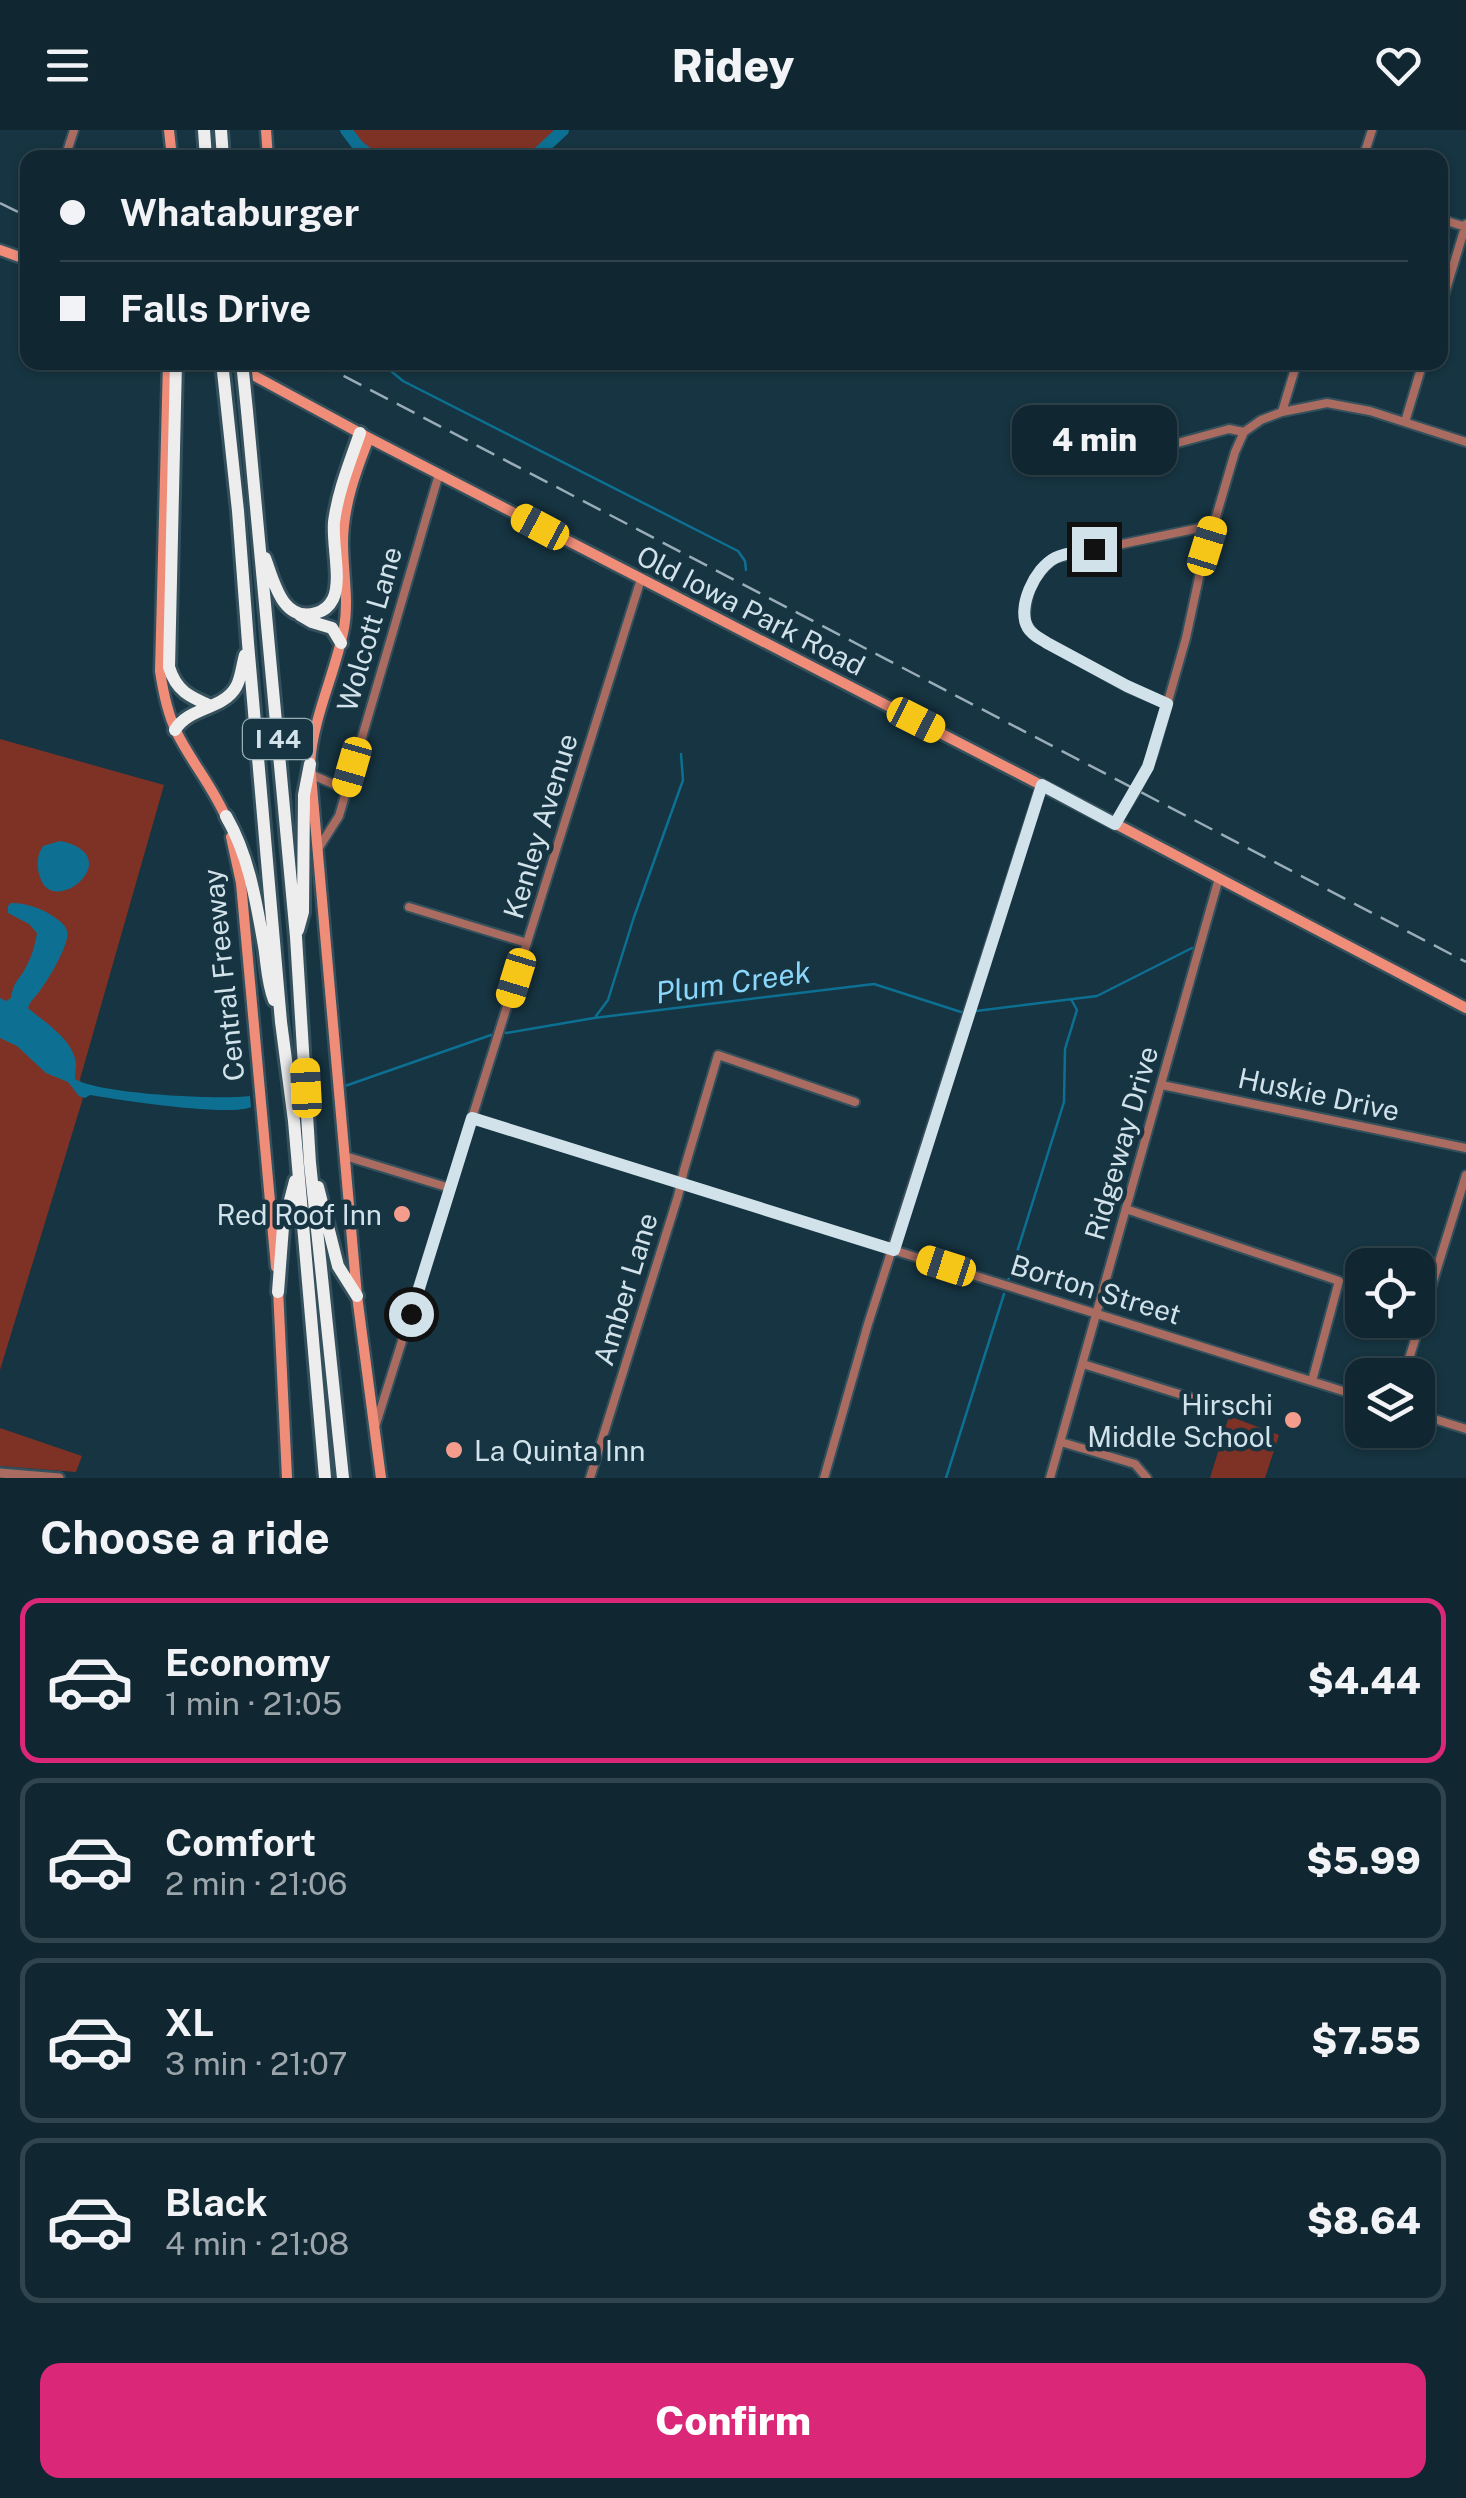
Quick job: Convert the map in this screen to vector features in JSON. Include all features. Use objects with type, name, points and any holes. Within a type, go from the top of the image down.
[{"type":"highway","points":[[176,370],[169,668],[178,688],[211,706]]},
{"type":"highway","name":"Central Freeway","points":[[225,370],[281,1022],[304,1166],[343,1478]]},
{"type":"highway","name":"Central Freeway","points":[[243,370],[296,937],[304,1166],[325,1478]]},
{"type":"highway","points":[[296,613],[322,611],[336,593],[334,524],[343,482],[365,435]]},
{"type":"highway","points":[[259,541],[283,603],[312,622],[332,628],[341,643]]},
{"type":"highway","points":[[175,730],[183,719],[230,695],[238,686],[248,643]]},
{"type":"highway","points":[[296,937],[304,912],[304,796],[310,769]]},
{"type":"highway","points":[[226,816],[239,840],[255,894],[268,985],[281,1022]]},
{"type":"highway","points":[[278,1292],[283,1227],[304,1166]]},
{"type":"highway","points":[[304,1166],[324,1203],[338,1266],[357,1296]]},
{"type":"main road","name":"Central Freeway","points":[[168,370],[160,670],[175,730],[226,816],[241,884],[278,1292],[287,1478]]},
{"type":"main road","name":"Old Iowa Park Road","points":[[240,370],[1466,1008]]},
{"type":"main road","points":[[365,435],[344,527],[346,611],[341,643],[317,716],[310,769],[357,1296],[381,1478]]},
{"type":"street","points":[[1448,283],[1466,226]]},
{"type":"street","points":[[1282,412],[1295,370]]},
{"type":"street","points":[[1406,422],[1421,370]]},
{"type":"street","points":[[1115,824],[1148,767],[1214,525],[1244,432],[1260,420],[1282,412],[1311,404],[1337,404],[1466,442]]},
{"type":"street","points":[[1162,453],[1174,444],[1229,429],[1244,432]]},
{"type":"street","name":"Wolcott Lane","points":[[317,851],[339,816],[439,474]]},
{"type":"street","points":[[1167,704],[1035,636],[1026,622],[1029,592],[1041,568],[1055,558],[1214,525]]},
{"type":"street","name":"Kenley Avenue","points":[[374,1430],[641,579]]},
{"type":"street","points":[[310,769],[346,789]]},
{"type":"street","points":[[824,1478],[868,1324],[1042,785]]},
{"type":"street","points":[[314,820],[334,822]]},
{"type":"street","name":"Ridgeway Drive","points":[[1050,1478],[1219,878]]},
{"type":"street","points":[[409,907],[527,943]]},
{"type":"street","name":"Amber Lane","points":[[590,1478],[718,1056],[855,1102]]},
{"type":"street","name":"Huskie Drive","points":[[1162,1086],[1466,1148]]},
{"type":"street","name":"Borton Street","points":[[472,1118],[1345,1391]]},
{"type":"street","points":[[344,1156],[450,1188]]},
{"type":"street","points":[[1409,1358],[1466,1175]]},
{"type":"street","points":[[1126,1209],[1339,1281],[1312,1380]]},
{"type":"street","points":[[1083,1364],[1222,1407]]},
{"type":"street","points":[[1435,1419],[1466,1429]]},
{"type":"street","points":[[1060,1442],[1135,1464],[1146,1478]]},
{"type":"street","points":[[0,1473],[59,1478]]},
{"type":"shaded area","points":[[346,130],[563,130],[541,150],[363,150]]},
{"type":"shaded area","points":[[0,739],[164,785],[80,1079],[83,1098],[0,1370]]},
{"type":"shaded area","points":[[1229,1416],[1279,1435],[1265,1478],[1210,1478]]},
{"type":"shaded area","points":[[0,1428],[82,1456],[76,1472],[0,1466]]},
{"type":"water","points":[[60,841],[80,848],[88,859],[88,870],[70,888],[58,891],[47,888],[38,865],[43,846]]},
{"type":"water","points":[[11,903],[41,910],[66,929],[66,943],[58,960],[28,1008],[69,1046],[76,1063],[75,1079],[133,1092],[250,1096],[251,1107],[198,1109],[90,1095],[85,1098],[68,1082],[46,1073],[17,1046],[0,1038],[0,998],[11,998],[30,959],[37,933],[8,913]]},
{"type":"waterway","points":[[346,130],[363,150]]},
{"type":"waterway","points":[[542,150],[563,130]]},
{"type":"waterway","points":[[390,370],[403,381],[738,551],[746,570]]},
{"type":"waterway","points":[[596,1016],[608,1000],[683,780],[681,754]]},
{"type":"waterway","name":"Plum Creek","points":[[976,1011],[1097,996],[1192,948]]},
{"type":"waterway","name":"Plum Creek","points":[[506,1033],[594,1018],[874,984],[961,1012]]},
{"type":"waterway","points":[[1008,1281],[1064,1102],[1065,1049],[1077,1010],[1071,999]]},
{"type":"waterway","name":"Plum Creek","points":[[345,1086],[491,1035]]},
{"type":"waterway","points":[[946,1478],[1004,1294]]},
{"type":"railway","points":[[0,203],[20,213]]},
{"type":"railway","points":[[332,370],[1466,962]]},
{"type":"place","name":"Red Roof Inn","points":[[402,1214]]},
{"type":"place","name":"Hirschi Middle School","points":[[1293,1420]]},
{"type":"place","name":"La Quinta Inn","points":[[454,1450]]},
{"type":"route","points":[[411,1314],[472,1118],[894,1250],[1042,785],[1115,824],[1153,754],[1167,704],[1047,643],[1027,626],[1029,592],[1041,568],[1055,558],[1094,549]]}]
